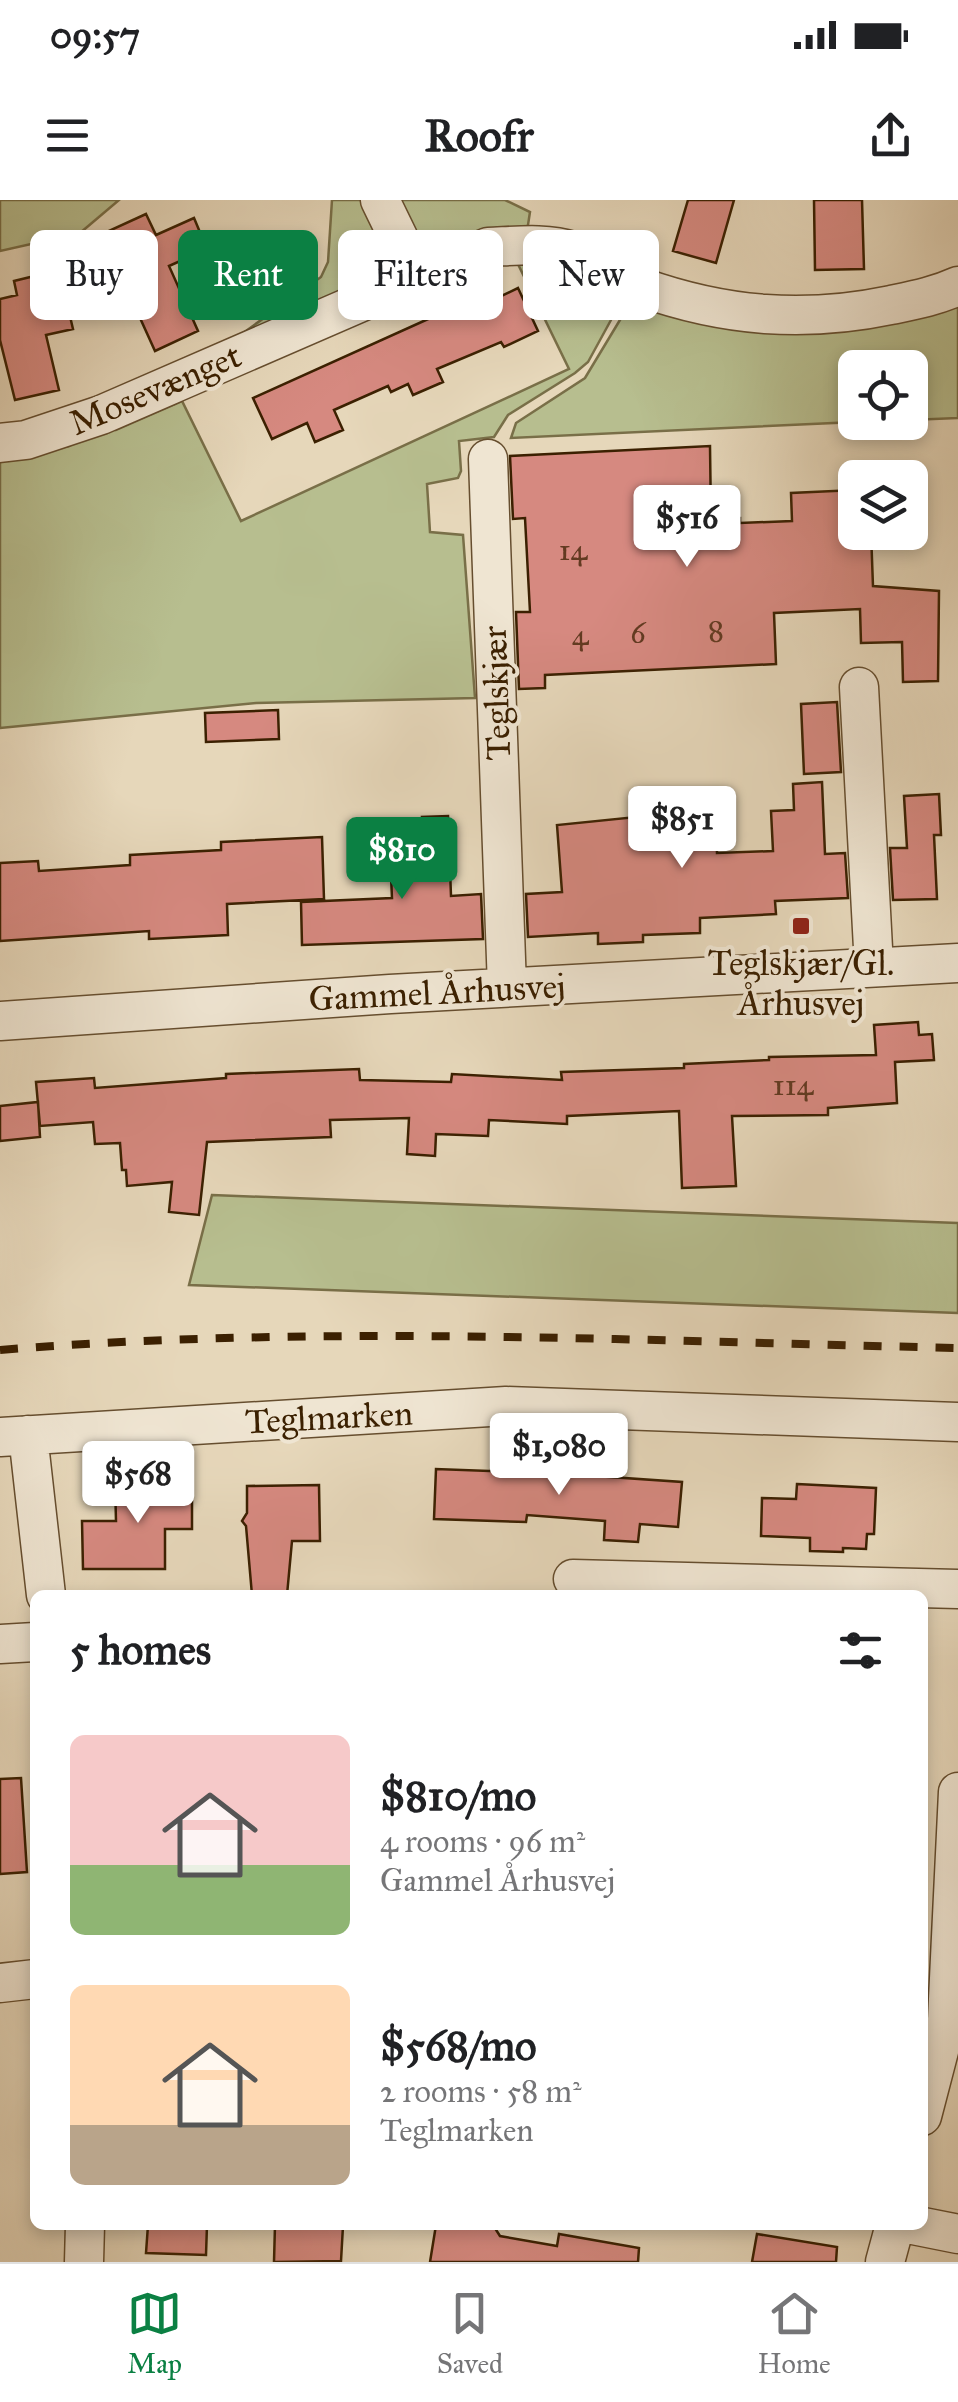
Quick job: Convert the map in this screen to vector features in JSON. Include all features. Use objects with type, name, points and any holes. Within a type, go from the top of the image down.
[{"type":"street","points":[[380,200],[394,230]]},
{"type":"street","name":"Mosevænget","points":[[503,246],[572,251],[638,286],[698,304],[779,317],[842,315],[938,296],[958,286]]},
{"type":"street","name":"Mosevænget","points":[[0,443],[26,440],[101,415],[338,310]]},
{"type":"street","name":"Teglskjær","points":[[488,459],[508,988]]},
{"type":"street","points":[[859,687],[874,967]]},
{"type":"street","name":"Gammel Århusvej","points":[[0,1022],[958,963]]},
{"type":"street","name":"Teglmarken","points":[[14,1436],[506,1406],[958,1422]]},
{"type":"street","points":[[14,1436],[45,1590]]},
{"type":"street","points":[[573,1579],[958,1590]]},
{"type":"street","points":[[0,1644],[30,1642]]},
{"type":"street","points":[[928,2093],[947,2020],[945,1872],[958,1792]]},
{"type":"street","points":[[0,1983],[30,1980]]},
{"type":"street","points":[[928,2228],[958,2234]]},
{"type":"street","points":[[84,2230],[84,2262]]},
{"type":"street","points":[[885,2262],[893,2230]]},
{"type":"green space","points":[[0,200],[119,200],[84,230],[30,230],[30,244],[0,251]]},
{"type":"green space","points":[[332,200],[364,200],[373,230],[338,230],[338,296],[318,304],[318,279],[328,262]]},
{"type":"green space","points":[[392,200],[505,200],[530,212],[522,232],[503,235],[503,230],[411,230]]},
{"type":"green space","points":[[659,299],[958,301],[958,418],[928,419],[928,350],[838,350],[838,423],[511,438],[516,423],[585,378],[620,320],[659,320]]},
{"type":"green space","points":[[261,320],[283,320],[225,346]]},
{"type":"green space","points":[[545,320],[611,320],[588,362],[575,373],[508,415],[494,437],[459,441],[458,478],[427,484],[430,532],[463,535],[475,698],[256,703],[0,728],[0,457],[69,446],[111,421],[116,430],[182,401],[241,521],[569,369]]},
{"type":"green space","points":[[212,1195],[958,1223],[958,1313],[189,1285]]},
{"type":"building","points":[[688,200],[734,200],[716,263],[673,251]]},
{"type":"building","points":[[814,200],[862,200],[864,269],[815,270]]},
{"type":"building","points":[[146,214],[154,230],[111,230]]},
{"type":"building","points":[[194,218],[199,230],[178,230],[178,262],[169,266],[178,286],[178,320],[193,320],[198,331],[155,351],[141,320],[158,320],[158,234]]},
{"type":"building","points":[[30,277],[30,320],[71,320],[73,329],[46,335],[59,390],[15,400],[0,340],[0,299],[17,295],[14,281]]},
{"type":"building","points":[[518,288],[523,299],[523,320],[533,320],[538,331],[504,347],[501,342],[437,369],[443,382],[413,395],[408,384],[391,392],[388,386],[334,410],[343,430],[315,442],[307,423],[272,439],[253,398],[426,320],[503,320],[503,295]]},
{"type":"building","points":[[710,446],[711,520],[792,521],[791,493],[838,491],[838,550],[872,550],[873,586],[939,591],[938,681],[903,682],[902,642],[861,643],[860,609],[774,613],[776,664],[545,675],[545,688],[519,689],[516,612],[530,612],[525,518],[513,519],[510,456]]},
{"type":"building","points":[[837,702],[841,772],[804,774],[801,704]]},
{"type":"building","points":[[278,710],[279,739],[206,742],[205,713]]},
{"type":"building","points":[[822,782],[825,854],[845,853],[848,898],[775,901],[776,914],[700,918],[700,933],[643,935],[643,942],[598,944],[598,933],[528,937],[526,894],[562,892],[557,825],[637,817],[635,795],[692,793],[693,821],[716,820],[717,853],[773,851],[771,811],[794,810],[793,784]]},
{"type":"building","points":[[939,794],[941,835],[934,835],[937,899],[893,900],[890,848],[907,848],[904,796]]},
{"type":"building","points":[[448,816],[451,896],[481,894],[483,939],[302,945],[301,902],[392,898],[390,852],[418,851],[418,840],[423,840],[422,817]]},
{"type":"building","points":[[322,837],[324,899],[227,904],[228,935],[149,939],[149,931],[0,941],[0,863],[38,861],[39,871],[130,865],[130,855],[221,850],[221,842]]},
{"type":"building","points":[[918,1022],[919,1035],[932,1034],[934,1060],[895,1062],[897,1103],[828,1108],[828,1115],[732,1116],[736,1186],[682,1188],[679,1111],[567,1116],[567,1124],[489,1120],[488,1136],[436,1134],[435,1156],[407,1154],[409,1118],[330,1120],[331,1137],[207,1142],[199,1215],[169,1212],[172,1182],[127,1186],[120,1143],[95,1144],[93,1122],[40,1126],[36,1082],[94,1078],[95,1088],[226,1078],[226,1074],[359,1069],[360,1080],[451,1082],[452,1074],[562,1080],[561,1072],[684,1068],[684,1064],[769,1057],[876,1055],[874,1025]]},
{"type":"building","points":[[38,1102],[40,1137],[0,1141],[0,1106]]},
{"type":"building","points":[[541,1460],[597,1464],[596,1476],[682,1482],[678,1527],[640,1524],[638,1542],[604,1540],[605,1521],[527,1515],[526,1522],[434,1519],[436,1469],[540,1473]]},
{"type":"building","points":[[192,1480],[192,1529],[165,1529],[165,1569],[83,1569],[82,1521],[116,1521],[115,1482]]},
{"type":"building","points":[[797,1484],[876,1488],[874,1534],[867,1534],[866,1549],[810,1551],[810,1538],[761,1536],[762,1498],[796,1499]]},
{"type":"building","points":[[319,1485],[320,1541],[292,1541],[287,1590],[252,1590],[246,1526],[242,1521],[247,1513],[247,1486]]},
{"type":"building","points":[[21,1778],[27,1872],[0,1874],[0,1779]]},
{"type":"building","points":[[148,2230],[207,2230],[206,2255],[146,2253]]},
{"type":"building","points":[[275,2230],[343,2230],[341,2261],[274,2262]]},
{"type":"building","points":[[435,2230],[496,2230],[500,2236],[557,2246],[559,2234],[639,2248],[638,2262],[430,2262]]},
{"type":"building","points":[[757,2234],[837,2247],[836,2262],[752,2262]]},
{"type":"railway","points":[[0,1350],[119,1342],[359,1336],[958,1348]]},
{"type":"place","name":"Teglskjær/Gl. Århusvej","points":[[801,926]]}]
